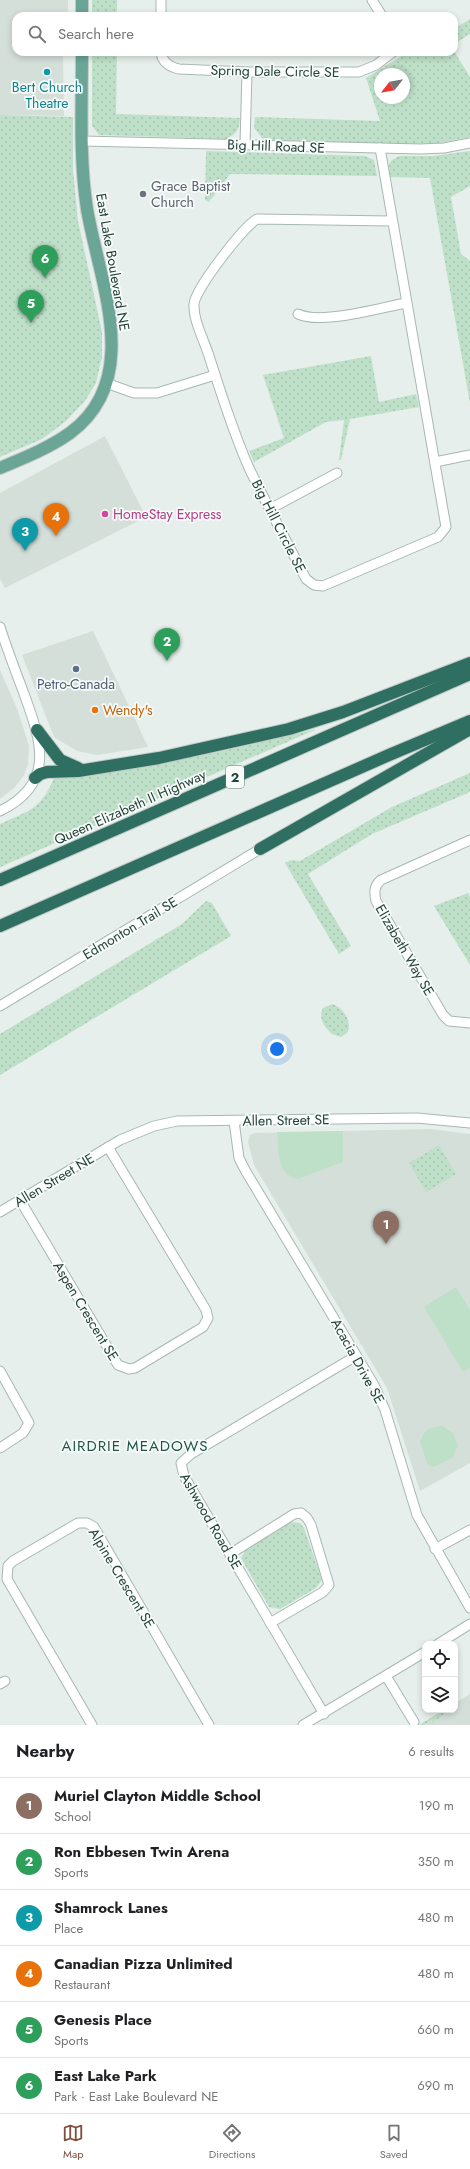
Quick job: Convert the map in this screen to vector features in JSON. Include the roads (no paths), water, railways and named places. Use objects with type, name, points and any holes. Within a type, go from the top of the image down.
[{"type":"highway","points":[[35,778],[40,774],[47,772],[99,768],[200,750],[289,729],[343,712],[470,663]]},
{"type":"highway","name":"Queen Elizabeth II Highway","points":[[0,880],[470,674]]},
{"type":"highway","points":[[0,926],[389,755],[470,721]]},
{"type":"highway","points":[[260,849],[470,729]]},
{"type":"highway","points":[[38,730],[57,756],[67,764],[81,768],[99,768]]},
{"type":"main road","points":[[82,0],[82,12]]},
{"type":"main road","name":"East Lake Boulevard NE","points":[[0,468],[45,448],[71,432],[92,409],[106,383],[112,360],[111,327],[87,207],[82,141],[82,56]]},
{"type":"street","points":[[161,0],[161,12]]},
{"type":"street","points":[[372,0],[380,12]]},
{"type":"street","name":"Spring Dale Circle SE","points":[[162,56],[165,63],[171,67],[179,69],[247,72],[359,72],[376,64],[387,56]]},
{"type":"street","points":[[245,144],[247,72]]},
{"type":"street","name":"Big Hill Road SE","points":[[82,141],[380,148],[444,148],[470,143]]},
{"type":"street","name":"Big Hill Circle SE","points":[[380,148],[391,221],[446,527],[441,535],[324,586],[314,585],[306,579],[249,467],[195,315],[194,302],[199,291],[247,226],[257,219],[391,221]]},
{"type":"street","points":[[298,314],[305,317],[320,318],[406,303]]},
{"type":"street","points":[[106,383],[134,393],[157,393],[215,374]]},
{"type":"street","points":[[435,462],[470,455]]},
{"type":"street","points":[[270,509],[337,473]]},
{"type":"street","points":[[0,628],[38,730],[40,753],[35,778],[24,795],[0,811]]},
{"type":"street","name":"Elizabeth Way SE","points":[[470,840],[381,880],[377,883],[375,894],[376,901],[442,1014],[449,1021],[470,1023]]},
{"type":"street","name":"Edmonton Trail SE","points":[[0,1006],[260,849]]},
{"type":"street","name":"Allen Street SE","points":[[108,1147],[135,1132],[177,1121],[417,1118],[470,1123]]},
{"type":"street","name":"Acacia Drive SE","points":[[234,1121],[239,1158],[380,1398],[417,1515],[435,1550],[470,1608]]},
{"type":"street","name":"Aspen Crescent SE","points":[[20,1200],[118,1365],[129,1369],[135,1368],[203,1328],[208,1318],[206,1310],[108,1147]]},
{"type":"street","name":"Allen Street NE","points":[[0,1212],[108,1147]]},
{"type":"street","name":"Ashwood Road SE","points":[[324,1714],[184,1476],[181,1463],[191,1454],[356,1356]]},
{"type":"street","points":[[0,1371],[29,1423],[23,1433],[0,1448]]},
{"type":"street","points":[[230,1554],[294,1514],[301,1513],[307,1518],[329,1585],[323,1592],[270,1623]]},
{"type":"street","name":"Alpine Crescent SE","points":[[92,1725],[7,1579],[8,1566],[13,1561],[82,1522],[94,1526],[209,1725]]},
{"type":"street","points":[[435,1550],[470,1530]]},
{"type":"street","points":[[443,1641],[470,1624]]},
{"type":"street","points":[[303,1725],[324,1714],[422,1654]]},
{"type":"street","points":[[386,1676],[414,1722]]},
{"type":"place","name":"Bert Church Theatre","points":[[47,72]]},
{"type":"place","name":"Grace Baptist Church","points":[[143,194]]},
{"type":"place","name":"East Lake Park","points":[[45,278]]},
{"type":"place","name":"Genesis Place","points":[[31,323]]},
{"type":"place","name":"HomeStay Express","points":[[105,514]]},
{"type":"place","name":"Canadian Pizza Unlimited","points":[[56,536]]},
{"type":"place","name":"Shamrock Lanes","points":[[25,551]]},
{"type":"place","name":"Ron Ebbesen Twin Arena","points":[[167,661]]},
{"type":"place","name":"Petro-Canada","points":[[76,669]]},
{"type":"place","name":"Wendy's","points":[[95,710]]},
{"type":"place","name":"Muriel Clayton Middle School","points":[[386,1244]]},
{"type":"district","name":"AIRDRIE MEADOWS","points":[[135,1446]]}]
